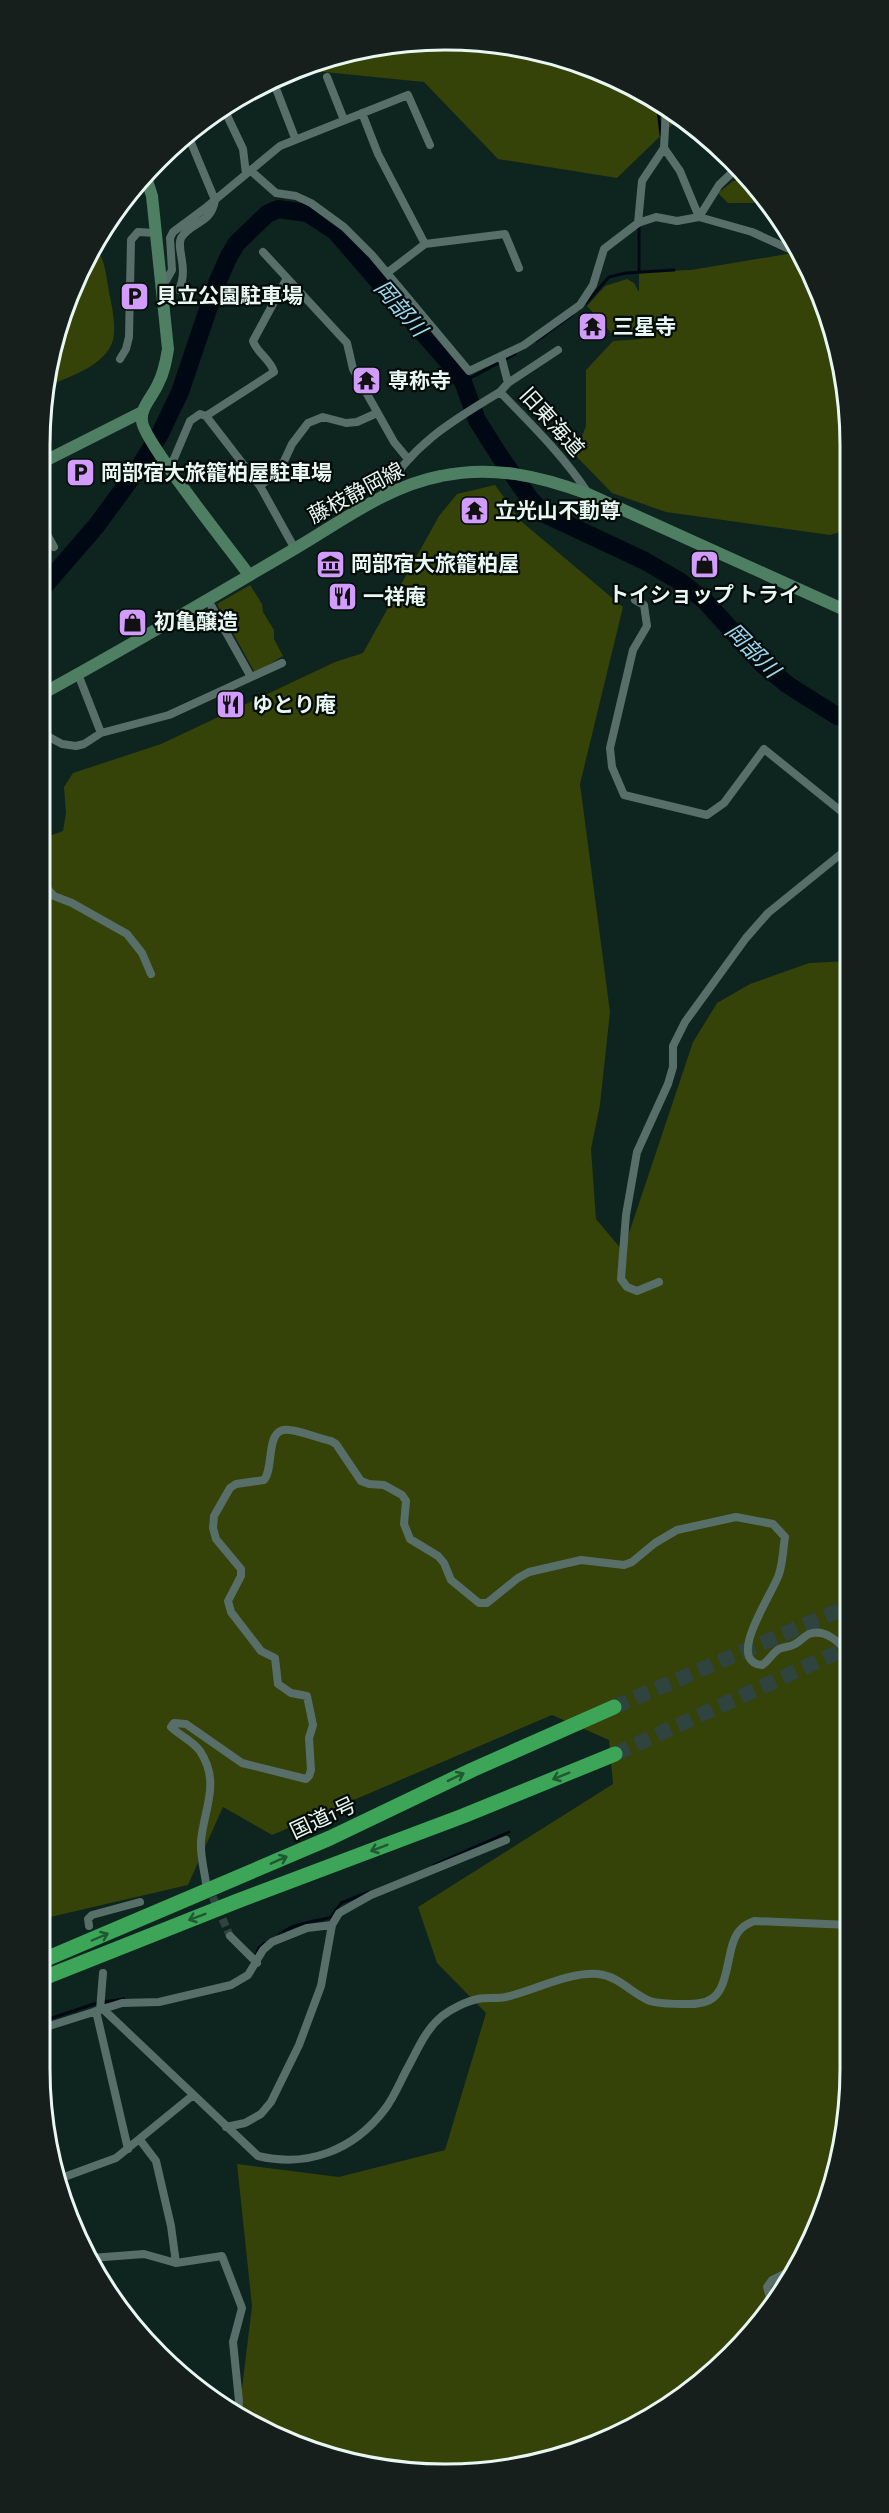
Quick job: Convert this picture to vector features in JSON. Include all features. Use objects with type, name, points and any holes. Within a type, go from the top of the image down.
[{"type":"highway","name":"国道1号","points":[[50,1957],[330,1838],[472,1770],[614,1707]]},
{"type":"highway","points":[[50,1975],[235,1902],[464,1816],[615,1754]]},
{"type":"main road","points":[[50,458],[142,412],[159,383],[166,365],[167,332],[163,286],[152,196],[148,184]]},
{"type":"main road","points":[[142,412],[144,429],[249,575]]},
{"type":"main road","name":"藤枝静岡線","points":[[50,689],[380,498],[424,480],[442,476],[495,472],[529,476],[588,494],[840,608]]},
{"type":"street","points":[[327,77],[344,120]]},
{"type":"street","points":[[276,88],[295,138]]},
{"type":"street","points":[[163,286],[172,270],[170,238],[172,232],[280,146],[295,138],[408,95],[430,145]]},
{"type":"street","points":[[362,113],[378,154],[425,244]]},
{"type":"street","points":[[227,115],[243,149],[248,172],[276,193],[296,196],[329,215],[372,255],[469,371],[524,345],[580,305],[593,285],[604,249],[638,223],[656,217],[678,220],[699,217],[752,232],[788,248]]},
{"type":"street","points":[[638,223],[642,181],[664,148],[666,117]]},
{"type":"street","points":[[179,290],[184,272],[180,246],[182,237],[210,216],[215,200],[191,142]]},
{"type":"street","points":[[664,148],[680,171],[699,217]]},
{"type":"street","points":[[699,217],[719,185],[731,173]]},
{"type":"street","points":[[120,358],[126,349],[129,337],[131,240],[138,232],[156,233]]},
{"type":"street","points":[[387,273],[425,244],[505,234],[519,268]]},
{"type":"street","points":[[263,252],[347,343],[353,369],[394,442],[408,459]]},
{"type":"street","points":[[206,416],[274,372],[253,341],[287,278]]},
{"type":"street","points":[[500,392],[508,383],[558,350]]},
{"type":"street","points":[[501,356],[508,383]]},
{"type":"street","name":"旧東海道","points":[[380,498],[408,459],[429,437],[463,413],[500,392],[573,471],[588,494]]},
{"type":"street","points":[[260,486],[280,471],[292,444],[308,423],[323,417],[346,423],[357,422],[378,413]]},
{"type":"street","points":[[166,462],[190,421],[200,414],[206,416],[260,486],[295,549]]},
{"type":"street","points":[[50,540],[54,547]]},
{"type":"street","points":[[207,600],[251,677]]},
{"type":"street","points":[[635,600],[644,605],[647,626],[633,650],[610,748],[612,767],[624,795],[707,815],[724,803],[764,749],[840,810]]},
{"type":"street","points":[[50,737],[62,744],[76,746],[84,744],[101,733],[169,715],[282,663]]},
{"type":"street","points":[[78,674],[101,733]]},
{"type":"street","points":[[659,1282],[637,1291],[627,1287],[621,1279],[626,1215],[637,1152],[668,1084],[673,1066],[673,1046],[686,1022],[746,938],[768,913],[840,855]]},
{"type":"street","points":[[50,892],[54,896],[72,903],[127,934],[142,953],[151,974]]},
{"type":"street","points":[[206,1883],[201,1844],[211,1791],[210,1780],[201,1752],[193,1742],[171,1727],[174,1723],[186,1724],[242,1764],[306,1779],[309,1776],[309,1738],[313,1725],[307,1696],[291,1693],[278,1684],[275,1658],[261,1651],[231,1612],[228,1601],[242,1576],[241,1569],[222,1548],[213,1528],[214,1516],[230,1488],[236,1484],[264,1480],[269,1474],[272,1440],[277,1433],[283,1430],[331,1441],[336,1444],[361,1481],[384,1485],[402,1495],[406,1501],[404,1524],[410,1539],[438,1556],[444,1563],[451,1580],[479,1603],[487,1603],[529,1572],[581,1560],[624,1565],[632,1562],[666,1535],[677,1530],[736,1517],[773,1524],[785,1537],[779,1575],[748,1643],[747,1656],[750,1661],[762,1665],[769,1662],[778,1649],[796,1645],[809,1634],[817,1633],[828,1636],[840,1642]]},
{"type":"street","points":[[226,2127],[245,2123],[261,2114],[272,2102],[299,2045],[321,1986],[332,1925],[339,1913],[371,1895],[506,1840]]},
{"type":"street","points":[[89,1926],[88,1919],[92,1914],[140,1902]]},
{"type":"street","points":[[100,2010],[258,2156],[277,2161],[304,2161],[328,2154],[349,2144],[374,2123],[387,2107],[429,2028],[443,2015],[460,2006],[478,1999],[503,1998],[567,1978],[598,1974],[615,1979],[651,2001],[702,2004],[715,1995],[723,1984],[735,1938],[742,1928],[754,1921],[840,1924]]},
{"type":"street","points":[[50,2026],[122,2003],[159,2002],[231,1984],[248,1975],[263,1950],[272,1942],[307,1928],[332,1925]]},
{"type":"street","points":[[230,1936],[257,1963]]},
{"type":"street","points":[[103,1973],[100,2010],[128,2149]]},
{"type":"street","points":[[65,2177],[117,2158],[192,2096]]},
{"type":"street","points":[[140,2140],[156,2161],[171,2226],[176,2263]]},
{"type":"street","points":[[98,2258],[144,2254],[176,2263],[222,2256],[242,2308],[232,2342],[239,2406]]},
{"type":"street","points":[[768,2294],[766,2287],[772,2280],[781,2276]]},
{"type":"green space","points":[[419,50],[470,50],[496,53],[522,57],[571,70],[619,90],[674,123],[617,178],[498,159],[424,82],[324,72],[310,73],[367,57]]},
{"type":"green space","points":[[733,181],[738,181],[757,203],[728,203],[718,193]]},
{"type":"green space","points":[[99,252],[114,319],[114,334],[106,354],[77,374],[55,383],[70,318]]},
{"type":"green space","points":[[790,253],[819,318],[832,367],[839,419],[840,532],[830,535],[666,512],[612,493],[575,455],[586,426],[586,370],[613,341],[641,339],[640,318],[637,336],[612,334],[587,306],[605,286],[627,279],[634,283],[639,292],[639,272],[691,270]]},
{"type":"green space","points":[[495,485],[522,522],[623,607],[580,784],[610,1012],[600,1105],[591,1149],[596,1219],[623,1251],[693,1042],[717,1003],[750,984],[809,963],[840,961],[840,2068],[832,2146],[819,2195],[809,2220],[787,2266],[773,2288],[724,2348],[664,2397],[642,2411],[596,2433],[571,2443],[522,2456],[444,2464],[393,2460],[342,2450],[293,2433],[240,2406],[252,2306],[237,2164],[339,2177],[445,2150],[486,2013],[437,1963],[418,1907],[613,1784],[609,1740],[552,1715],[272,1835],[223,1807],[188,1885],[50,1917],[50,836],[63,831],[66,813],[64,787],[73,773],[161,744],[335,662],[363,653],[439,516],[457,494]]},
{"type":"green space","points":[[250,585],[262,604],[263,612],[274,630],[274,639],[283,656],[255,673],[217,604]]},
{"type":"waterway","points":[[658,112],[661,135]]},
{"type":"waterway","name":"岡部川","points":[[50,579],[97,525],[138,469],[160,434],[180,392],[217,283],[237,243],[267,214],[278,209],[307,213],[335,231],[451,365],[463,382],[477,420],[499,455],[530,499],[545,514],[645,561],[681,582],[705,601],[762,664],[788,685],[840,716]]},
{"type":"waterway","points":[[639,225],[639,272]]},
{"type":"waterway","points":[[586,303],[609,277],[626,273],[674,270]]},
{"type":"waterway","points":[[536,341],[572,315]]},
{"type":"waterway","points":[[463,382],[515,354]]},
{"type":"waterway","points":[[434,1865],[509,1832]]},
{"type":"waterway","points":[[279,1935],[297,1925],[331,1917],[341,1903],[369,1892]]},
{"type":"waterway","points":[[254,1959],[259,1948],[265,1943]]},
{"type":"waterway","points":[[50,2019],[97,2003],[124,1999]]},
{"type":"tunnel","points":[[614,1707],[840,1610]]},
{"type":"tunnel","points":[[615,1754],[840,1651]]},
{"type":"tunnel","points":[[208,1886],[230,1936]]},
{"type":"place","name":"貝立公園駐車場","points":[[135,296]]},
{"type":"place","name":"三星寺","points":[[592,327]]},
{"type":"place","name":"専称寺","points":[[367,381]]},
{"type":"place","name":"岡部宿大旅籠柏屋駐車場","points":[[80,473]]},
{"type":"place","name":"立光山不動尊","points":[[474,511]]},
{"type":"place","name":"岡部宿大旅籠柏屋","points":[[330,564]]},
{"type":"place","name":"トイショップ トライ","points":[[704,564]]},
{"type":"place","name":"一祥庵","points":[[342,597]]},
{"type":"place","name":"初亀醸造","points":[[133,622]]},
{"type":"place","name":"ゆとり庵","points":[[231,705]]}]
